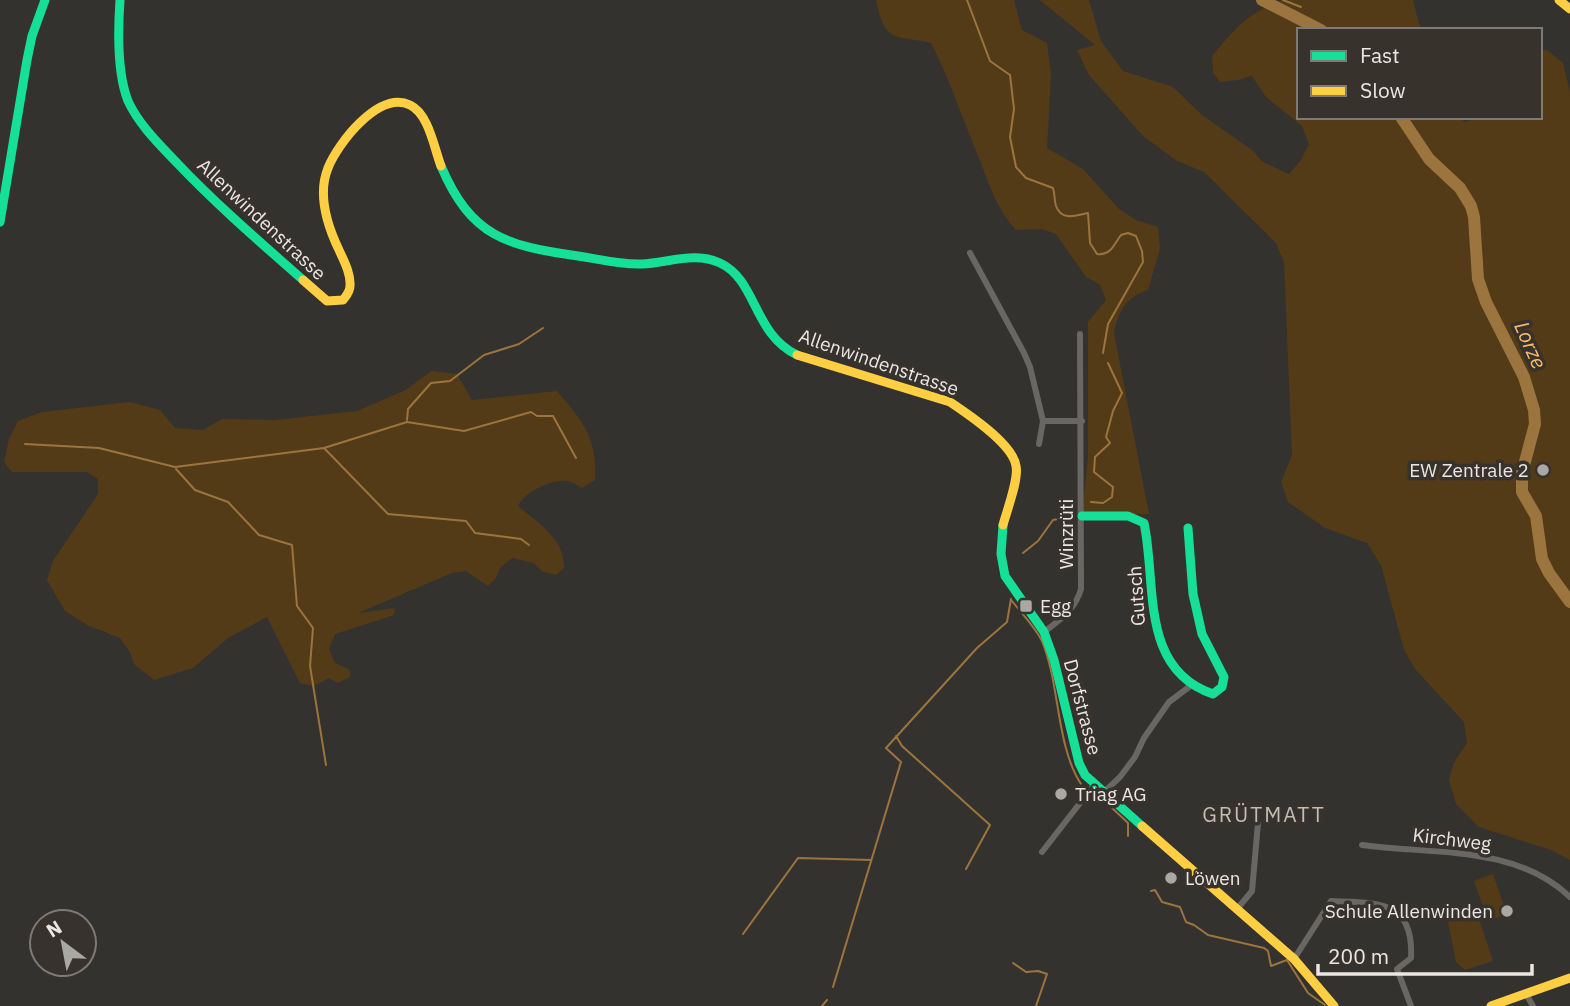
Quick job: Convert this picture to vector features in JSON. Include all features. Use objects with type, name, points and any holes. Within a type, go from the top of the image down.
[{"type":"street","points":[[0,222],[27,60],[32,36],[45,0]]},
{"type":"street","name":"Allenwindenstrasse","points":[[120,0],[118,28],[122,81],[128,100],[139,119],[155,140],[213,201],[327,301],[343,300],[350,286],[325,210],[326,170],[345,138],[368,116],[389,102],[405,101],[417,108],[424,119],[459,200],[468,214],[492,234],[536,249],[630,264],[704,257],[720,261],[735,275],[769,334],[788,351],[942,398],[958,406],[977,421]]},
{"type":"street","points":[[1559,0],[1570,9]]},
{"type":"street","points":[[0,199],[6,182]]},
{"type":"street","points":[[970,253],[1030,367],[1043,421],[1039,444]]},
{"type":"street","name":"Winzrüti","points":[[1044,632],[1066,617],[1077,601],[1081,589],[1080,334]]},
{"type":"street","name":"Dorfstrasse","points":[[977,421],[1012,453],[1015,460],[1015,483],[1002,531],[1003,567],[1011,586],[1044,632],[1054,660],[1076,755],[1082,769],[1094,785],[1294,959],[1334,1006]]},
{"type":"street","points":[[1043,421],[1082,421]]},
{"type":"street","name":"Gutsch","points":[[1082,516],[1128,516],[1144,523],[1150,542],[1154,622],[1158,641],[1166,658],[1193,684]]},
{"type":"street","points":[[1103,793],[1135,757],[1168,702],[1193,684],[1213,694],[1221,690],[1224,684],[1224,677],[1202,634],[1193,594],[1188,528]]},
{"type":"street","points":[[1042,852],[1094,785]]},
{"type":"street","points":[[1237,909],[1252,891],[1258,823]]},
{"type":"street","name":"Kirchweg","points":[[1362,845],[1468,853],[1500,861],[1529,870],[1570,897]]},
{"type":"street","points":[[1294,959],[1331,901],[1384,905],[1402,915],[1412,939],[1410,958],[1397,969],[1410,1006]]},
{"type":"street","points":[[1491,1006],[1570,978]]},
{"type":"street","points":[[1526,994],[1533,1006]]},
{"type":"shaded area","points":[[876,0],[1014,0],[1022,30],[1047,43],[1051,74],[1047,148],[1083,169],[1119,209],[1136,220],[1158,227],[1160,249],[1148,290],[1124,306],[1114,333],[1149,514],[1082,516],[1088,456],[1088,322],[1106,300],[1100,285],[1086,277],[1056,234],[1042,229],[1016,230],[1010,223],[991,190],[931,43],[893,35],[883,24]]},
{"type":"shaded area","points":[[1040,0],[1089,0],[1101,41],[1123,71],[1173,87],[1202,115],[1252,150],[1263,162],[1289,174],[1301,160],[1309,144],[1302,126],[1266,97],[1252,76],[1220,82],[1213,73],[1212,56],[1243,22],[1282,0],[1413,0],[1422,28],[1297,28],[1297,119],[1461,119],[1465,122],[1475,119],[1542,119],[1542,51],[1547,50],[1563,63],[1570,92],[1570,860],[1551,850],[1479,827],[1456,804],[1449,780],[1454,762],[1467,743],[1464,722],[1415,669],[1404,650],[1381,565],[1367,543],[1325,528],[1288,502],[1281,482],[1292,455],[1284,262],[1276,243],[1204,172],[1177,161],[1143,136],[1089,75],[1077,50],[1095,45]]},
{"type":"shaded area","points":[[431,371],[457,374],[472,400],[557,391],[581,421],[594,453],[595,480],[582,488],[567,481],[546,484],[532,491],[518,506],[549,532],[560,548],[564,568],[556,575],[543,572],[534,563],[512,558],[500,568],[496,578],[488,586],[466,571],[452,573],[358,613],[395,608],[394,615],[335,634],[329,649],[335,663],[350,670],[350,677],[338,683],[329,678],[314,686],[300,683],[267,617],[228,638],[193,668],[154,680],[134,664],[130,652],[120,638],[87,625],[65,611],[47,580],[53,561],[98,494],[98,479],[87,472],[12,472],[4,462],[9,439],[18,421],[42,412],[130,402],[160,410],[175,428],[203,430],[222,419],[275,420],[357,411],[406,390]]},
{"type":"shaded area","points":[[1493,874],[1507,914],[1488,921],[1474,881]]},
{"type":"shaded area","points":[[1474,904],[1493,961],[1465,970],[1456,962],[1446,912]]},
{"type":"waterway","points":[[967,0],[990,61],[1010,75],[1014,109],[1010,137],[1016,167],[1026,178],[1053,188],[1056,206],[1062,214],[1070,216],[1088,213],[1090,243],[1097,254],[1109,251],[1121,235],[1128,233],[1136,236],[1142,251],[1143,262],[1108,324],[1103,353]]},
{"type":"waterway","name":"Lorze","points":[[1262,0],[1317,28]]},
{"type":"waterway","points":[[1283,0],[1301,7]]},
{"type":"waterway","name":"Lorze","points":[[1402,119],[1429,159],[1460,188],[1471,206],[1478,279],[1486,302],[1524,377],[1534,410],[1535,424],[1522,473],[1522,492],[1536,516],[1542,559],[1570,602]]},
{"type":"waterway","points":[[407,420],[408,409],[431,383],[450,381],[484,355],[519,344],[543,328]]},
{"type":"waterway","points":[[1091,502],[1103,503],[1112,497],[1113,487],[1094,472],[1095,457],[1110,443],[1106,437],[1113,411],[1122,393],[1108,363]]},
{"type":"waterway","points":[[324,448],[407,422],[464,431],[531,412],[537,416],[553,416],[576,458]]},
{"type":"waterway","points":[[25,444],[99,448],[175,467],[324,448],[388,514],[466,521],[475,533],[521,539],[529,545]]},
{"type":"waterway","points":[[176,469],[195,490],[228,502],[259,535],[292,545],[297,606],[313,628],[310,666],[326,765]]},
{"type":"waterway","points":[[1023,553],[1038,541],[1053,520],[1068,517],[1075,512]]},
{"type":"waterway","points":[[833,987],[901,762],[886,748],[977,648],[1007,622],[1011,599]]},
{"type":"waterway","points":[[1012,601],[1042,641],[1048,658],[1067,752],[1081,784]]},
{"type":"waterway","points":[[896,736],[902,746],[990,825],[966,869]]},
{"type":"waterway","points":[[1096,797],[1128,823],[1128,836]]},
{"type":"waterway","points":[[743,934],[798,858],[871,860]]},
{"type":"waterway","points":[[1151,891],[1155,890],[1162,902],[1180,907],[1186,922],[1208,935],[1264,948],[1268,951],[1271,966],[1287,960],[1308,993],[1325,1005]]},
{"type":"waterway","points":[[1013,963],[1026,972],[1038,971],[1047,974],[1036,1006]]},
{"type":"waterway","points":[[822,1006],[827,1000]]},
{"type":"traffic: fast","points":[[0,222],[27,60],[32,36],[45,0]]},
{"type":"traffic: fast","points":[[120,0],[120,64],[124,90],[138,118],[157,142],[208,194],[303,280]]},
{"type":"traffic: fast","points":[[441,166],[465,209],[494,234],[511,242],[531,248],[626,264],[691,258],[720,263],[732,271],[741,282],[772,334],[783,346],[797,355]]},
{"type":"traffic: fast","points":[[1082,516],[1128,516],[1144,523],[1152,597],[1162,645],[1173,665],[1189,682],[1213,694],[1222,687],[1224,677],[1202,634],[1193,594],[1188,528]]},
{"type":"traffic: fast","points":[[1003,525],[1001,554],[1005,576],[1044,632],[1054,660],[1079,763],[1085,775],[1142,826]]},
{"type":"traffic: slow","points":[[1559,0],[1570,9]]},
{"type":"traffic: slow","points":[[303,280],[327,301],[343,300],[349,290],[348,272],[327,220],[323,189],[333,158],[361,121],[386,105],[398,102],[410,105],[422,116],[441,166]]},
{"type":"traffic: slow","points":[[797,355],[950,402],[989,430],[1007,448],[1016,466],[1014,486],[1003,525]]},
{"type":"traffic: slow","points":[[1142,826],[1294,959],[1334,1006]]},
{"type":"traffic: slow","points":[[1491,1006],[1570,978]]},
{"type":"place","name":"EW Zentrale 2","points":[[1543,470]]},
{"type":"place","name":"Egg","points":[[1026,606]]},
{"type":"place","name":"Triag AG","points":[[1061,794]]},
{"type":"place","name":"Löwen","points":[[1171,878]]},
{"type":"place","name":"Schule Allenwinden","points":[[1507,911]]},
{"type":"district","name":"GRÜTMATT","points":[[1264,815]]}]
